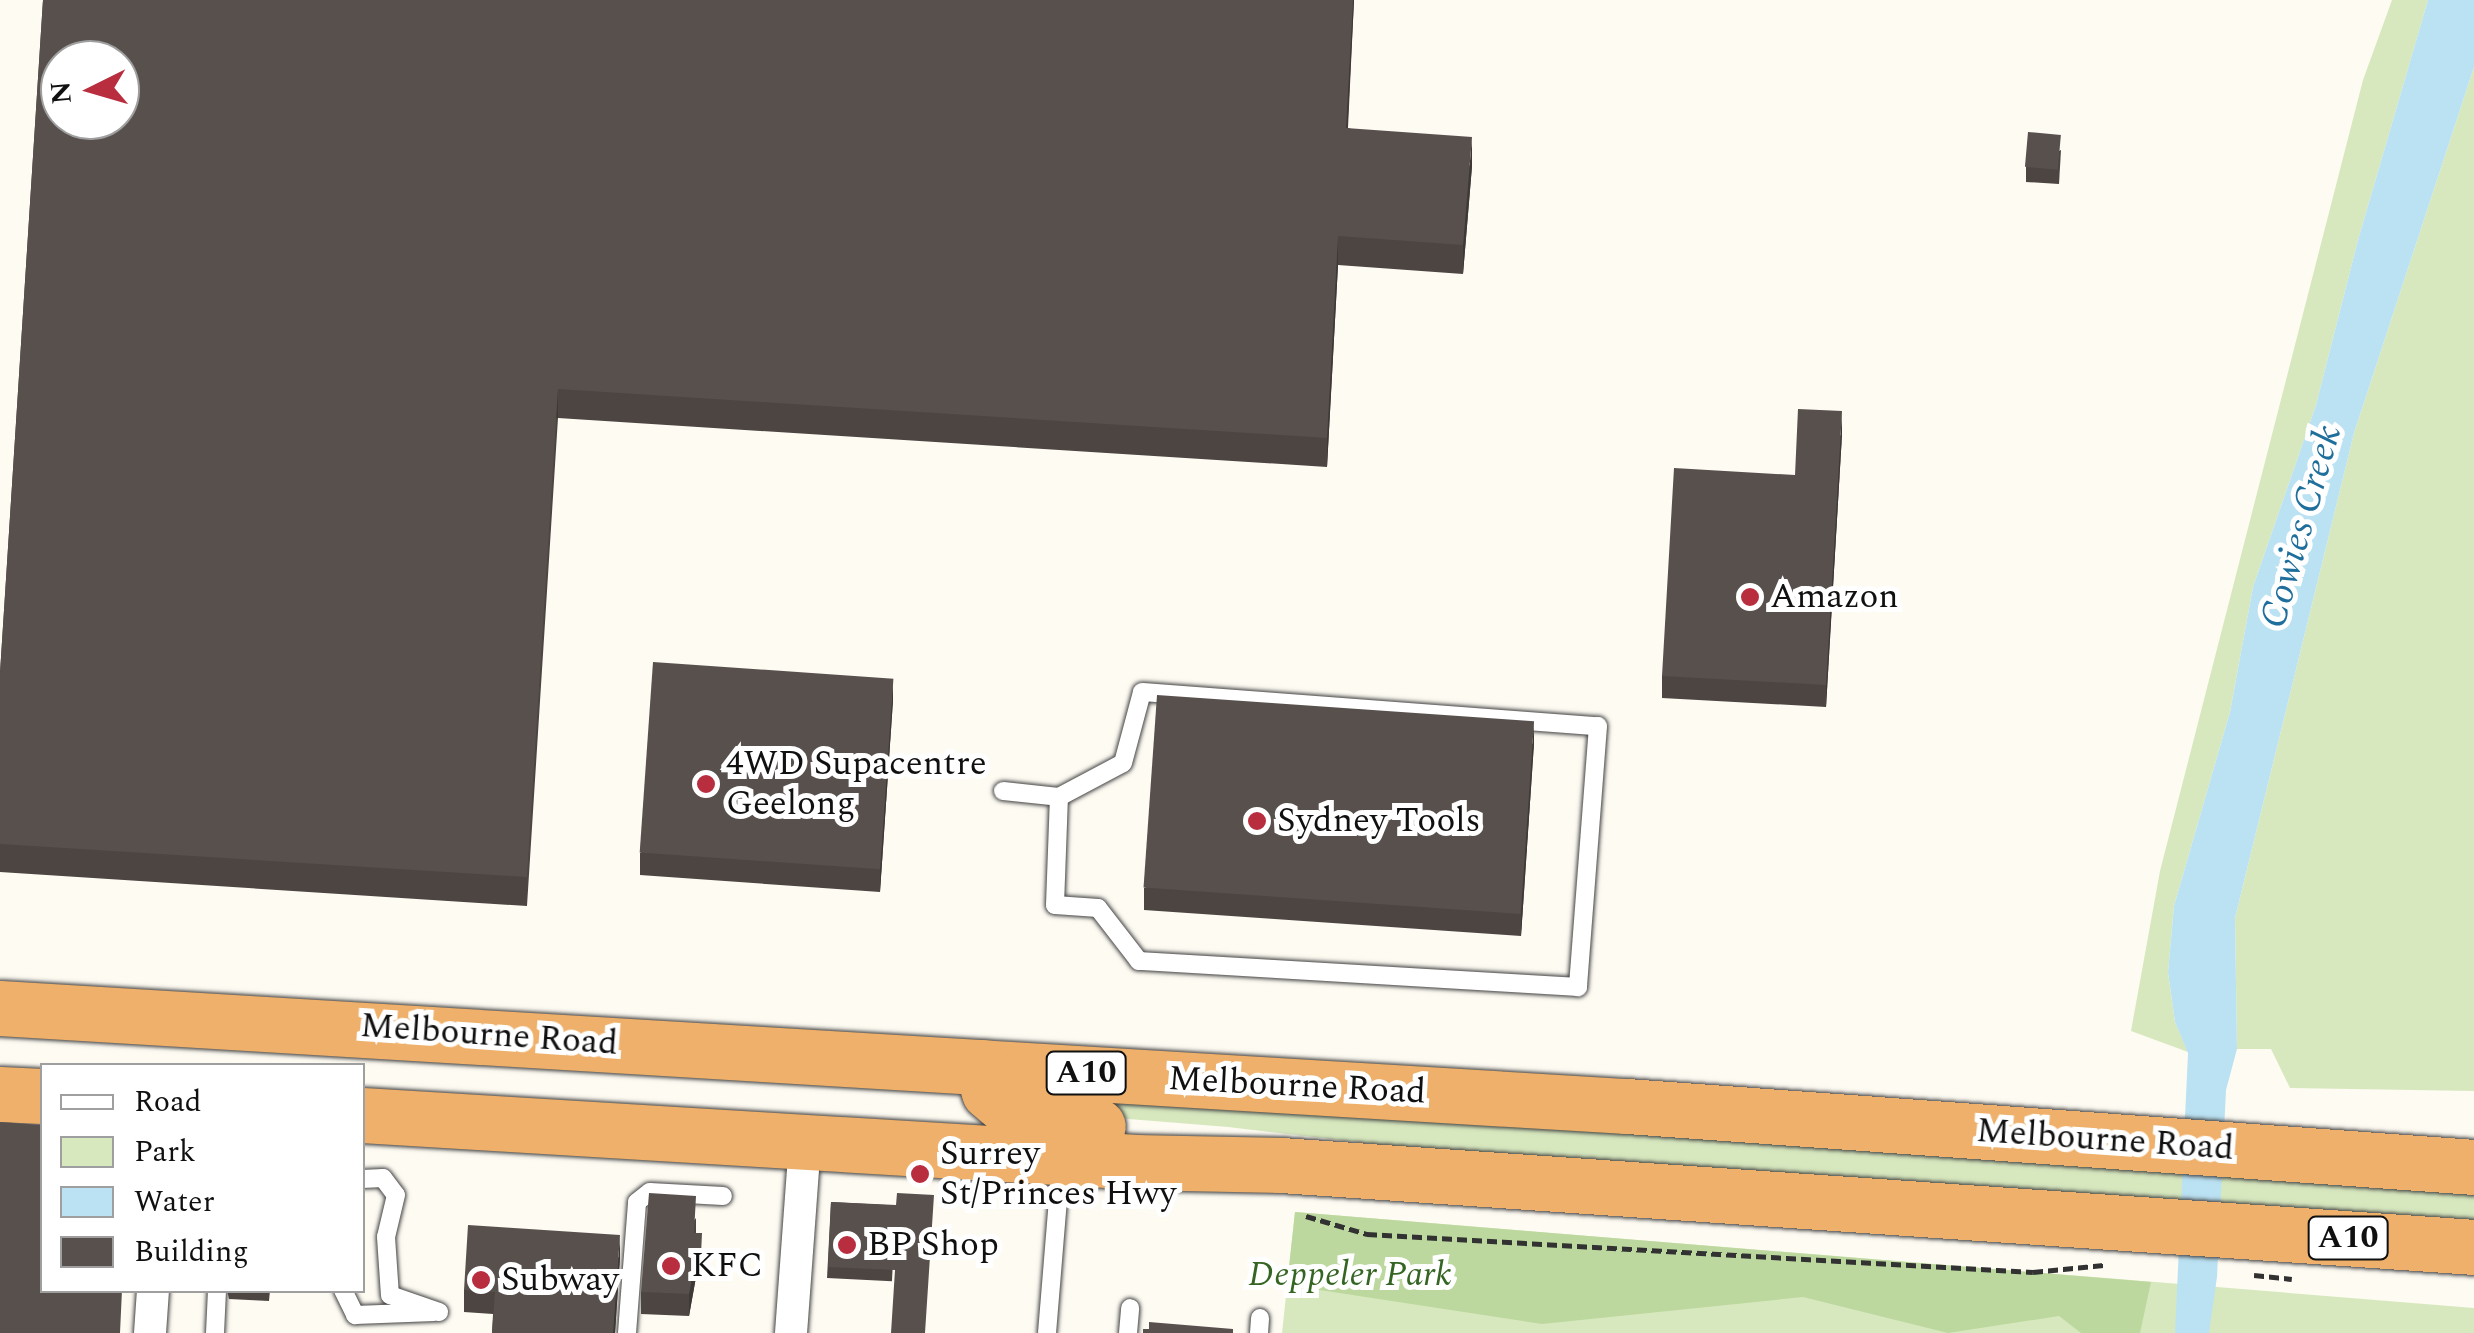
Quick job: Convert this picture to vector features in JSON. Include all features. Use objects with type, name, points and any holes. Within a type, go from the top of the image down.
[{"type":"highway","name":"Melbourne Road","points":[[0,1008],[981,1066],[2474,1167]]},
{"type":"highway","points":[[981,1066],[989,1092],[1023,1117],[1174,1131],[1281,1165]]},
{"type":"highway","points":[[0,1094],[40,1096]]},
{"type":"highway","name":"A10","points":[[365,1115],[1061,1158],[1281,1165],[2474,1248]]},
{"type":"street","points":[[791,1333],[805,1142]]},
{"type":"street","points":[[150,1333],[153,1293]]},
{"type":"lane","points":[[1002,791],[1059,796],[1123,763],[1142,692],[1598,726],[1578,987],[1139,961],[1098,908],[1055,905],[1059,796]]},
{"type":"lane","points":[[1047,1333],[1061,1158]]},
{"type":"lane","points":[[345,1293],[355,1315],[439,1312],[390,1295],[386,1237],[396,1195],[383,1178],[365,1178]]},
{"type":"lane","points":[[628,1333],[636,1202],[650,1192],[723,1196]]},
{"type":"lane","points":[[215,1333],[217,1293]]},
{"type":"lane","points":[[1128,1333],[1130,1308]]},
{"type":"path","points":[[1306,1216],[1367,1234],[2032,1272],[2105,1265]]},
{"type":"green space","points":[[2392,0],[2428,0],[2358,240],[2316,405],[2253,587],[2230,712],[2174,906],[2168,972],[2175,1022],[2188,1052],[2131,1031],[2160,871],[2363,80]]},
{"type":"green space","points":[[2474,67],[2474,1091],[2290,1088],[2271,1049],[2237,1049],[2235,918],[2354,433]]},
{"type":"green space","points":[[1014,1091],[2474,1186],[2474,1220],[1425,1150],[1228,1127],[1054,1113]]},
{"type":"green space","name":"Deppeler Park","points":[[1295,1212],[2474,1308],[2474,1333],[1282,1333]]},
{"type":"green space","name":"Deppeler Park","points":[[1295,1212],[2151,1282],[2140,1333],[2081,1333],[2059,1316],[1948,1333],[1803,1297],[1542,1324],[1287,1285]]},
{"type":"water","name":"Cowies Creek","points":[[2428,0],[2474,0],[2474,67],[2354,433],[2235,918],[2237,1049],[2226,1090],[2217,1277],[2209,1333],[2175,1333],[2188,1053],[2175,1022],[2168,972],[2174,906],[2230,712],[2253,587],[2316,405],[2358,240]]},
{"type":"building","points":[[43,0],[1353,0],[1346,128],[1472,137],[1463,245],[1338,236],[1327,438],[558,389],[527,877],[0,844],[0,673],[40,47],[40,140],[140,140],[140,40],[40,40]]},
{"type":"building","points":[[2028,132],[2061,135],[2058,170],[2025,167]]},
{"type":"building","name":"Amazon","points":[[1798,409],[1842,411],[1826,685],[1662,676],[1674,468],[1795,475]]},
{"type":"building","points":[[653,662],[893,679],[880,869],[640,853]]},
{"type":"building","points":[[1157,695],[1534,721],[1521,914],[1144,888]]},
{"type":"building","points":[[0,1122],[40,1125],[40,1293],[122,1293],[120,1333],[0,1333]]},
{"type":"building","name":"KFC","points":[[649,1193],[696,1196],[694,1233],[702,1233],[701,1255],[696,1255],[689,1294],[641,1292]]},
{"type":"building","points":[[897,1193],[934,1195],[925,1333],[891,1333],[895,1270],[828,1267],[831,1202],[896,1205]]},
{"type":"building","points":[[468,1225],[620,1235],[613,1333],[492,1333],[495,1292],[464,1290]]},
{"type":"building","points":[[1149,1322],[1233,1329],[1233,1333],[1143,1333],[1143,1329],[1149,1329]]},
{"type":"place","name":"Amazon","points":[[1750,597]]},
{"type":"place","name":"4WD Supacentre Geelong","points":[[706,784]]},
{"type":"place","name":"Sydney Tools","points":[[1257,821]]},
{"type":"place","name":"Surrey St/Princes Hwy","points":[[920,1174]]},
{"type":"place","name":"BP Shop","points":[[847,1245]]},
{"type":"place","name":"KFC","points":[[671,1266]]},
{"type":"place","name":"Subway","points":[[481,1280]]}]
